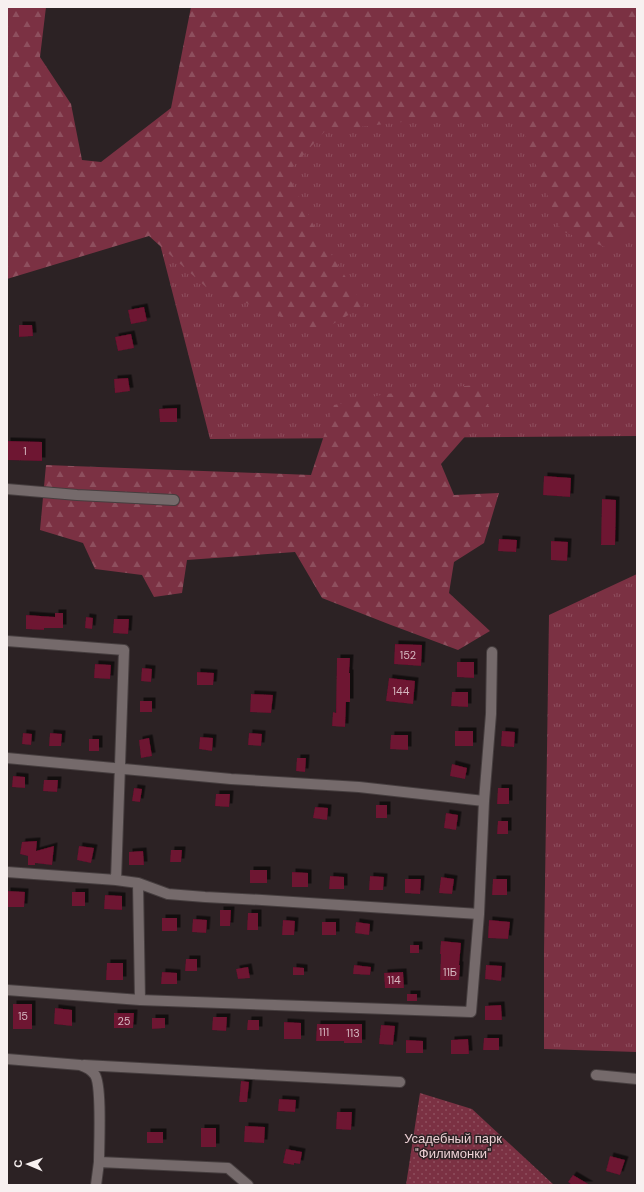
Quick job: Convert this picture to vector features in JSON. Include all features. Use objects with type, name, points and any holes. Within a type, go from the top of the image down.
[{"type":"street","points":[[7,489],[76,495],[174,500]]},
{"type":"street","points":[[7,641],[124,650],[116,880]]},
{"type":"street","points":[[7,990],[140,1000],[471,1012],[479,914],[484,801],[491,714],[492,652]]},
{"type":"street","points":[[7,758],[120,769],[359,787],[484,801]]},
{"type":"street","points":[[7,872],[116,880],[138,883],[168,894],[190,896],[479,914]]},
{"type":"street","points":[[138,883],[140,1000]]},
{"type":"street","points":[[7,1059],[400,1082]]},
{"type":"street","points":[[80,1064],[90,1069],[96,1077],[99,1093],[99,1162],[96,1185]]},
{"type":"street","points":[[596,1075],[637,1079]]},
{"type":"street","points":[[99,1162],[228,1168],[248,1185]]},
{"type":"green space","points":[[7,7],[46,7],[40,57],[71,104],[82,160],[101,162],[171,108],[191,7],[637,7],[637,227],[608,248],[561,231],[519,120],[436,118],[325,131],[287,173],[317,232],[364,306],[319,332],[206,287],[149,236],[7,279]]},
{"type":"green space","points":[[229,86],[637,112],[637,436],[210,439],[160,244]]},
{"type":"green space","points":[[475,385],[490,408],[441,464],[454,495],[499,493],[484,543],[454,562],[449,593],[490,631],[458,650],[322,598],[295,552],[187,560],[182,593],[154,597],[142,575],[95,569],[83,543],[40,530],[46,465],[311,475],[334,405],[386,394]]},
{"type":"green space","points":[[637,574],[637,1052],[544,1049],[549,615]]},
{"type":"green space","name":"Усадебный парк \"Филимонки\"","points":[[420,1093],[472,1109],[554,1185],[406,1185]]},
{"type":"building","points":[[144,307],[147,321],[131,324],[128,310]]},
{"type":"building","points":[[19,325],[32,325],[33,336],[19,337]]},
{"type":"building","points":[[131,334],[134,348],[118,351],[115,337]]},
{"type":"building","points":[[128,378],[130,391],[115,393],[114,379]]},
{"type":"building","points":[[177,408],[177,422],[160,422],[159,409]]},
{"type":"building","points":[[7,441],[42,442],[42,461],[7,460]]},
{"type":"building","points":[[544,476],[571,478],[570,497],[543,495]]},
{"type":"building","points":[[602,499],[616,500],[615,545],[601,545]]},
{"type":"building","points":[[499,539],[517,540],[516,552],[498,551]]},
{"type":"building","points":[[551,541],[568,542],[567,561],[551,560]]},
{"type":"building","points":[[55,613],[63,613],[63,628],[44,628],[44,630],[26,629],[26,615],[55,617]]},
{"type":"building","points":[[86,617],[93,618],[92,629],[85,628]]},
{"type":"building","points":[[114,619],[129,619],[128,634],[113,633]]},
{"type":"building","points":[[395,644],[422,645],[421,666],[394,664]]},
{"type":"building","points":[[337,658],[350,658],[350,702],[346,702],[345,727],[332,726],[333,712],[336,713]]},
{"type":"building","points":[[457,662],[474,662],[474,678],[457,677]]},
{"type":"building","points":[[95,664],[111,665],[110,679],[94,678]]},
{"type":"building","points":[[142,668],[152,669],[151,682],[141,681]]},
{"type":"building","points":[[197,672],[214,673],[213,685],[197,685]]},
{"type":"building","points":[[389,678],[415,681],[413,704],[386,701]]},
{"type":"building","points":[[452,692],[468,692],[468,707],[451,706]]},
{"type":"building","points":[[251,694],[273,695],[271,713],[250,712]]},
{"type":"building","points":[[140,701],[152,701],[152,712],[140,712]]},
{"type":"building","points":[[455,731],[473,731],[473,746],[455,746]]},
{"type":"building","points":[[502,731],[515,732],[514,747],[501,746]]},
{"type":"building","points":[[23,733],[32,734],[31,745],[22,744]]},
{"type":"building","points":[[50,733],[62,734],[61,746],[49,746]]},
{"type":"building","points":[[249,733],[262,734],[261,746],[248,745]]},
{"type":"building","points":[[391,735],[408,735],[408,750],[390,749]]},
{"type":"building","points":[[200,737],[213,738],[212,751],[199,749]]},
{"type":"building","points":[[149,738],[152,756],[141,758],[139,740]]},
{"type":"building","points":[[89,739],[99,739],[99,751],[89,751]]},
{"type":"building","points":[[297,758],[306,758],[305,772],[296,771]]},
{"type":"building","points":[[452,764],[467,768],[465,779],[450,776]]},
{"type":"building","points":[[13,776],[25,777],[25,788],[12,787]]},
{"type":"building","points":[[44,780],[58,780],[57,792],[43,791]]},
{"type":"building","points":[[134,788],[142,789],[140,802],[132,801]]},
{"type":"building","points":[[498,788],[509,788],[509,804],[497,804]]},
{"type":"building","points":[[216,794],[230,794],[229,807],[215,806]]},
{"type":"building","points":[[376,805],[387,805],[387,818],[376,818]]},
{"type":"building","points":[[315,807],[328,808],[327,820],[313,818]]},
{"type":"building","points":[[446,813],[458,815],[456,830],[444,828]]},
{"type":"building","points":[[498,821],[508,821],[508,834],[497,834]]},
{"type":"building","points":[[37,841],[36,851],[54,846],[52,865],[35,863],[35,865],[28,865],[28,856],[20,854],[22,842]]},
{"type":"building","points":[[79,846],[94,848],[91,863],[77,860]]},
{"type":"building","points":[[171,850],[182,850],[181,862],[170,862]]},
{"type":"building","points":[[143,851],[144,865],[129,865],[129,852]]},
{"type":"building","points":[[250,870],[267,870],[267,883],[250,883]]},
{"type":"building","points":[[292,872],[308,873],[308,887],[292,887]]},
{"type":"building","points":[[330,876],[344,877],[344,889],[329,889]]},
{"type":"building","points":[[370,876],[384,877],[383,890],[369,890]]},
{"type":"building","points":[[441,877],[454,879],[452,894],[439,893]]},
{"type":"building","points":[[405,879],[421,879],[420,894],[405,893]]},
{"type":"building","points":[[493,879],[507,879],[507,895],[492,895]]},
{"type":"building","points":[[7,891],[25,892],[24,907],[7,907]]},
{"type":"building","points":[[72,892],[85,892],[85,906],[72,906]]},
{"type":"building","points":[[105,895],[122,896],[122,910],[104,909]]},
{"type":"building","points":[[220,910],[231,910],[230,926],[220,926]]},
{"type":"building","points":[[248,913],[258,913],[258,930],[247,930]]},
{"type":"building","points":[[162,918],[177,918],[177,931],[162,931]]},
{"type":"building","points":[[193,919],[207,920],[206,933],[192,932]]},
{"type":"building","points":[[283,920],[295,921],[294,935],[282,935]]},
{"type":"building","points":[[489,920],[510,922],[508,939],[488,938]]},
{"type":"building","points":[[322,922],[336,922],[336,935],[322,935]]},
{"type":"building","points":[[356,922],[370,924],[369,935],[355,933]]},
{"type":"building","points":[[441,941],[461,943],[459,980],[440,980]]},
{"type":"building","points":[[410,945],[419,945],[419,953],[410,953]]},
{"type":"building","points":[[186,959],[197,959],[197,971],[185,971]]},
{"type":"building","points":[[107,963],[123,963],[123,980],[106,980]]},
{"type":"building","points":[[354,965],[371,967],[370,975],[353,974]]},
{"type":"building","points":[[486,965],[502,966],[501,981],[485,979]]},
{"type":"building","points":[[248,967],[250,978],[238,979],[236,969]]},
{"type":"building","points":[[293,967],[304,968],[304,975],[293,975]]},
{"type":"building","points":[[162,972],[177,973],[177,984],[161,984]]},
{"type":"building","points":[[403,972],[404,988],[385,988],[384,973]]},
{"type":"building","points":[[407,994],[417,994],[417,1001],[407,1001]]},
{"type":"building","points":[[13,1004],[32,1004],[32,1029],[13,1029]]},
{"type":"building","points":[[501,1005],[502,1020],[485,1020],[485,1006]]},
{"type":"building","points":[[55,1008],[72,1010],[72,1026],[54,1024]]},
{"type":"building","points":[[114,1013],[134,1013],[133,1028],[114,1028]]},
{"type":"building","points":[[213,1017],[227,1017],[226,1031],[212,1030]]},
{"type":"building","points":[[152,1018],[165,1018],[165,1028],[152,1029]]},
{"type":"building","points":[[248,1020],[259,1020],[259,1030],[247,1030]]},
{"type":"building","points":[[284,1022],[301,1023],[301,1039],[284,1039]]},
{"type":"building","points":[[317,1024],[362,1024],[362,1043],[344,1043],[344,1041],[316,1041]]},
{"type":"building","points":[[381,1025],[395,1026],[393,1045],[379,1044]]},
{"type":"building","points":[[484,1038],[499,1038],[499,1050],[483,1050]]},
{"type":"building","points":[[468,1039],[469,1054],[451,1054],[451,1040]]},
{"type":"building","points":[[406,1040],[423,1041],[423,1053],[406,1053]]},
{"type":"building","points":[[241,1081],[249,1082],[247,1102],[239,1102]]},
{"type":"building","points":[[279,1099],[296,1100],[295,1112],[278,1111]]},
{"type":"building","points":[[337,1112],[352,1112],[351,1130],[336,1129]]},
{"type":"building","points":[[245,1126],[265,1127],[264,1143],[244,1142]]},
{"type":"building","points":[[201,1128],[216,1128],[216,1147],[201,1147]]},
{"type":"building","points":[[147,1132],[163,1132],[163,1143],[147,1143]]},
{"type":"building","points":[[286,1149],[302,1152],[300,1164],[294,1163],[294,1165],[283,1163]]},
{"type":"building","points":[[610,1156],[625,1160],[620,1175],[606,1171]]},
{"type":"building","points":[[573,1175],[590,1185],[572,1185],[568,1182]]}]
